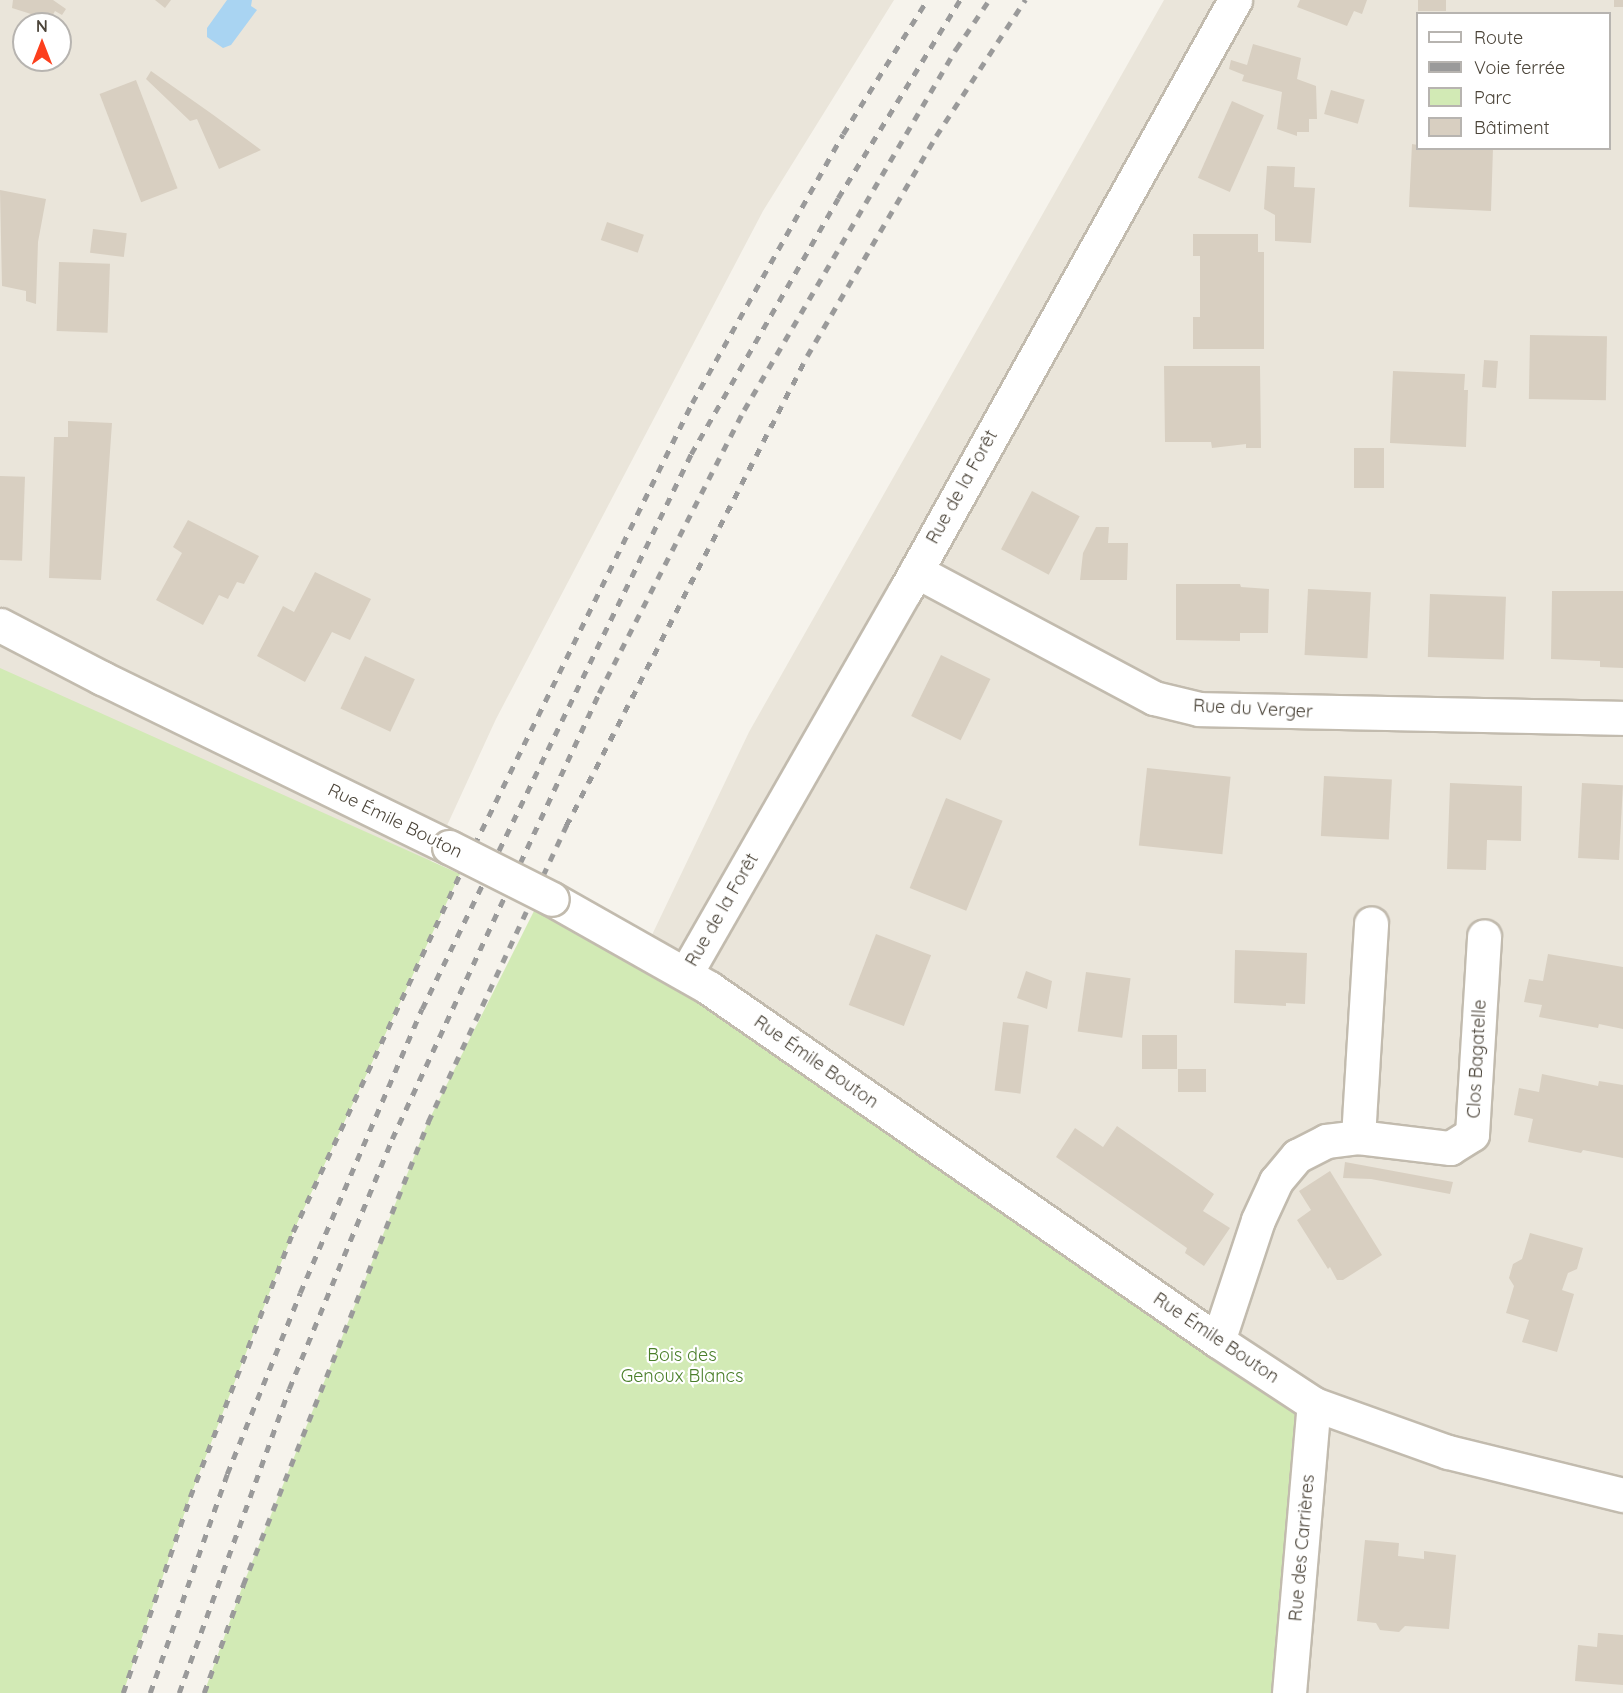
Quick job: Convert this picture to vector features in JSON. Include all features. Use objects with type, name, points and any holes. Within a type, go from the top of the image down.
[{"type":"street","name":"Rue de la Forêt","points":[[686,973],[916,571],[1235,0]]},
{"type":"street","name":"Rue du Verger","points":[[916,571],[1154,698],[1199,709],[1623,718]]},
{"type":"street","name":"Rue Émile Bouton","points":[[0,625],[102,678],[552,899],[686,973],[1218,1341],[1314,1404],[1448,1452],[1623,1495]]},
{"type":"street","points":[[1358,1137],[1371,923]]},
{"type":"street","name":"Clos Bagatelle","points":[[1218,1341],[1258,1220],[1276,1181],[1297,1156],[1326,1141],[1358,1137],[1450,1148],[1472,1134],[1484,936]]},
{"type":"street","name":"Rue des Carrières","points":[[1289,1693],[1314,1404]]},
{"type":"shaded area","points":[[0,0],[894,0],[763,211],[496,719],[273,1204],[0,1693]]},
{"type":"shaded area","points":[[1164,0],[1623,0],[1623,1693],[328,1693],[487,1280],[749,732]]},
{"type":"green space","points":[[0,668],[460,874],[293,1232],[190,1497],[123,1693],[0,1693]]},
{"type":"green space","name":"Bois des Genoux Blancs","points":[[552,899],[1314,1404],[1288,1693],[204,1693],[243,1585],[428,1122],[538,903]]},
{"type":"water","points":[[227,0],[252,0],[251,6],[257,10],[231,45],[223,48],[207,37],[207,28]]},
{"type":"building","points":[[13,0],[53,0],[66,9],[64,12],[25,12],[12,8]]},
{"type":"building","points":[[155,0],[171,0],[165,8]]},
{"type":"building","points":[[1300,0],[1367,0],[1362,14],[1354,11],[1347,26],[1297,7]]},
{"type":"building","points":[[1418,0],[1446,0],[1446,11],[1418,11]]},
{"type":"building","points":[[1614,0],[1623,0],[1623,7],[1614,7]]},
{"type":"building","points":[[1253,44],[1301,58],[1297,79],[1316,86],[1317,119],[1309,119],[1309,132],[1297,132],[1297,136],[1277,129],[1282,92],[1242,81],[1244,75],[1229,69],[1231,60],[1247,65]]},
{"type":"building","points":[[151,71],[261,150],[219,169],[197,119],[190,121],[146,79]]},
{"type":"building","points":[[136,80],[178,188],[141,202],[100,94]]},
{"type":"building","points":[[1331,90],[1365,100],[1358,124],[1324,114]]},
{"type":"building","points":[[1232,101],[1264,115],[1230,192],[1198,178]]},
{"type":"building","points":[[1412,144],[1416,145],[1416,150],[1493,150],[1491,211],[1409,207]]},
{"type":"building","points":[[1267,166],[1295,167],[1294,187],[1315,188],[1311,243],[1275,241],[1275,215],[1264,209]]},
{"type":"building","points":[[0,190],[46,199],[38,242],[36,304],[26,301],[26,291],[2,286]]},
{"type":"building","points":[[607,222],[644,235],[638,253],[601,240]]},
{"type":"building","points":[[93,229],[127,233],[124,257],[90,253]]},
{"type":"building","points":[[1193,234],[1258,234],[1258,252],[1264,252],[1264,349],[1193,349],[1193,317],[1200,317],[1200,256],[1193,256]]},
{"type":"building","points":[[59,262],[110,264],[108,333],[57,331]]},
{"type":"building","points":[[1530,335],[1607,336],[1606,400],[1529,399]]},
{"type":"building","points":[[1484,360],[1498,361],[1496,388],[1482,387]]},
{"type":"building","points":[[1164,366],[1260,366],[1261,448],[1246,448],[1246,444],[1212,448],[1211,442],[1165,442]]},
{"type":"building","points":[[1393,371],[1465,374],[1464,390],[1468,390],[1466,447],[1390,443]]},
{"type":"building","points":[[68,421],[112,423],[101,580],[49,578],[54,437],[68,437]]},
{"type":"building","points":[[1354,448],[1384,448],[1384,488],[1354,488]]},
{"type":"building","points":[[0,476],[25,477],[22,561],[0,560]]},
{"type":"building","points":[[1032,491],[1080,516],[1049,575],[1001,549]]},
{"type":"building","points":[[188,520],[259,556],[244,584],[237,582],[228,599],[219,595],[203,625],[156,600],[182,553],[173,547]]},
{"type":"building","points":[[1096,527],[1109,527],[1108,543],[1128,543],[1127,580],[1080,580],[1083,553]]},
{"type":"building","points":[[315,572],[371,599],[350,640],[332,632],[305,682],[257,656],[283,606],[294,612]]},
{"type":"building","points":[[1176,584],[1240,584],[1241,587],[1269,589],[1268,633],[1240,633],[1240,641],[1176,640]]},
{"type":"building","points":[[1308,589],[1371,592],[1367,658],[1305,655]]},
{"type":"building","points":[[1552,591],[1623,591],[1623,668],[1600,667],[1600,661],[1551,659]]},
{"type":"building","points":[[1430,594],[1506,597],[1504,660],[1428,657]]},
{"type":"building","points":[[941,655],[990,679],[961,740],[911,716]]},
{"type":"building","points":[[365,656],[415,679],[390,732],[340,709]]},
{"type":"building","points":[[1147,768],[1231,777],[1222,854],[1139,846]]},
{"type":"building","points":[[1324,776],[1392,780],[1389,839],[1321,836]]},
{"type":"building","points":[[1450,783],[1522,786],[1521,841],[1487,840],[1486,870],[1447,869]]},
{"type":"building","points":[[1582,783],[1623,785],[1619,860],[1578,858]]},
{"type":"building","points":[[946,798],[1003,821],[966,911],[910,888]]},
{"type":"building","points":[[876,934],[931,955],[904,1026],[849,1005]]},
{"type":"building","points":[[1235,950],[1307,953],[1305,1004],[1286,1003],[1286,1006],[1234,1003]]},
{"type":"building","points":[[1548,954],[1623,967],[1623,1029],[1599,1024],[1598,1028],[1539,1017],[1542,1005],[1524,1002],[1529,979],[1543,981]]},
{"type":"building","points":[[1026,971],[1052,981],[1047,1009],[1017,998]]},
{"type":"building","points":[[1086,972],[1131,978],[1122,1038],[1078,1031]]},
{"type":"building","points":[[1003,1022],[1029,1025],[1020,1094],[995,1090]]},
{"type":"building","points":[[1142,1035],[1177,1035],[1177,1069],[1142,1069]]},
{"type":"building","points":[[1178,1069],[1206,1069],[1206,1092],[1178,1092]]},
{"type":"building","points":[[1542,1074],[1598,1086],[1599,1081],[1623,1085],[1623,1158],[1583,1150],[1581,1153],[1528,1142],[1533,1119],[1514,1115],[1519,1088],[1539,1092]]},
{"type":"building","points":[[1117,1126],[1214,1194],[1203,1211],[1230,1228],[1204,1266],[1185,1253],[1187,1248],[1056,1157],[1075,1128],[1103,1147]]},
{"type":"building","points":[[1345,1162],[1453,1182],[1450,1194],[1371,1179],[1343,1178]]},
{"type":"building","points":[[1330,1171],[1382,1255],[1343,1280],[1337,1280],[1330,1267],[1328,1269],[1297,1220],[1311,1210],[1299,1191]]},
{"type":"building","points":[[1530,1233],[1583,1248],[1577,1269],[1568,1273],[1562,1290],[1574,1294],[1557,1352],[1522,1342],[1529,1320],[1506,1313],[1514,1286],[1509,1278],[1513,1264],[1522,1259]]},
{"type":"building","points":[[1365,1540],[1399,1543],[1398,1556],[1424,1559],[1424,1551],[1456,1555],[1449,1629],[1405,1626],[1399,1632],[1380,1630],[1376,1623],[1357,1621]]},
{"type":"building","points":[[1598,1633],[1623,1635],[1623,1685],[1575,1681],[1578,1645],[1597,1647]]},
{"type":"railway","points":[[123,1693],[190,1497],[293,1232],[460,874],[692,403],[843,134],[927,0]]},
{"type":"railway","points":[[150,1693],[227,1474],[300,1293],[422,1009],[691,454],[838,198],[960,0]]},
{"type":"railway","points":[[179,1693],[289,1389],[392,1139],[599,693],[744,410],[956,49],[989,0]]},
{"type":"railway","points":[[204,1693],[243,1585],[428,1122],[566,826],[807,356],[936,136],[1025,0]]}]
